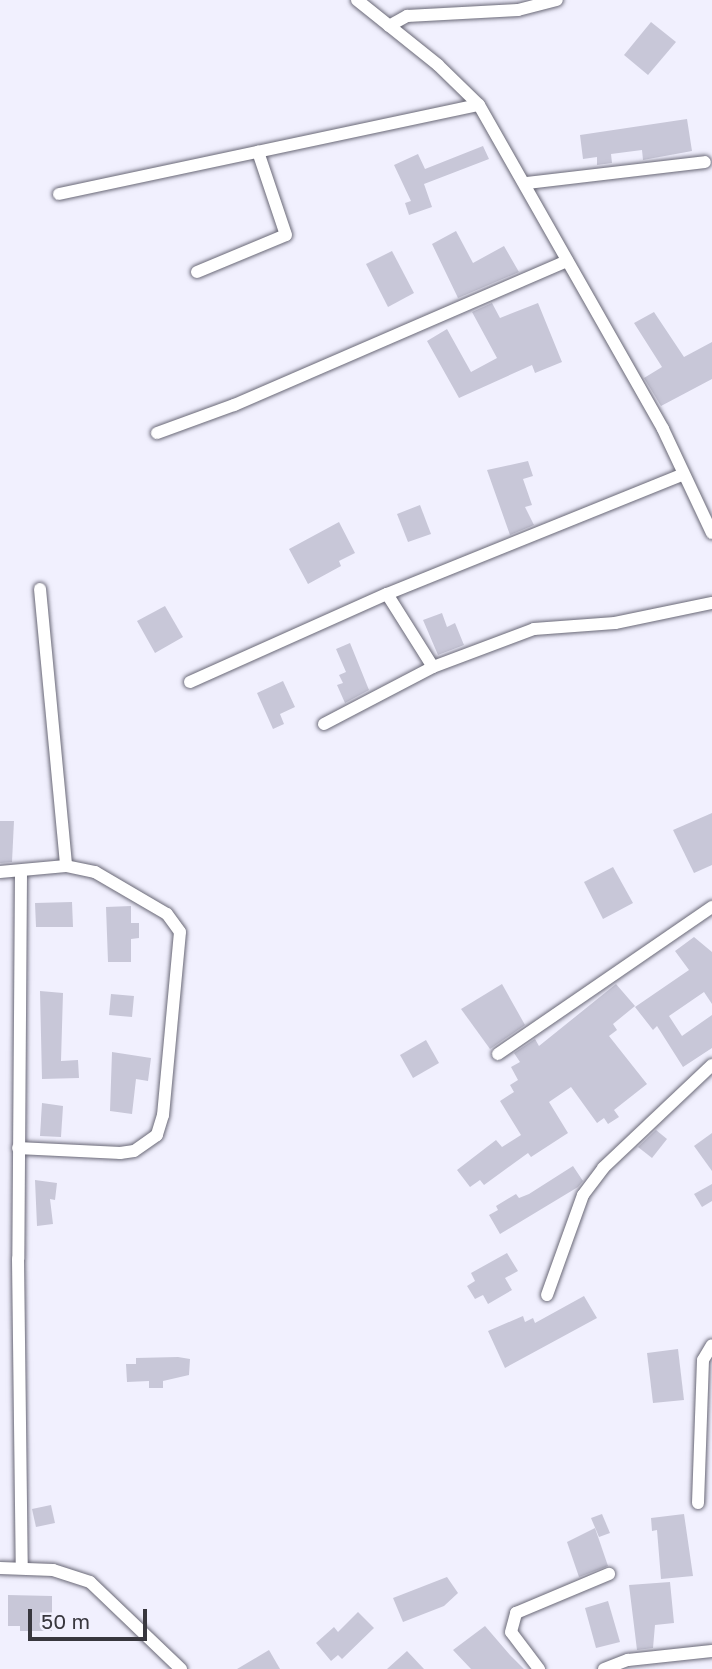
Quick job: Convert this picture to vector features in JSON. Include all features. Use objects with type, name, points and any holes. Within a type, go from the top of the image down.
[{"type":"street","points":[[357,0],[479,105],[527,183],[567,261],[663,429],[682,475],[712,533]]},
{"type":"street","points":[[389,26],[407,16],[518,10],[557,0]]},
{"type":"street","points":[[59,194],[479,105]]},
{"type":"street","points":[[197,272],[286,235],[258,152]]},
{"type":"street","points":[[527,183],[705,162]]},
{"type":"street","points":[[157,433],[234,405],[567,261]]},
{"type":"street","points":[[190,682],[387,594],[682,475]]},
{"type":"street","points":[[40,589],[66,866]]},
{"type":"street","points":[[387,594],[433,667]]},
{"type":"street","points":[[324,724],[433,667],[534,629],[615,623],[712,603]]},
{"type":"street","points":[[0,872],[21,873],[66,866],[95,872],[127,887],[167,914],[180,932],[163,1115],[157,1135],[134,1151],[18,1149]]},
{"type":"street","points":[[21,873],[18,1149],[22,1566]]},
{"type":"street","points":[[498,1054],[712,907]]},
{"type":"street","points":[[547,1295],[583,1195],[603,1168],[712,1065]]},
{"type":"street","points":[[698,1503],[703,1360],[712,1345]]},
{"type":"street","points":[[0,1568],[22,1566],[52,1570],[90,1583],[181,1669]]},
{"type":"street","points":[[538,1669],[511,1632],[516,1613],[609,1574]]},
{"type":"street","points":[[604,1669],[628,1660],[712,1651]]},
{"type":"building","points":[[651,22],[676,42],[648,75],[624,55]]},
{"type":"building","points":[[687,119],[692,151],[643,160],[642,150],[611,154],[612,163],[597,165],[597,157],[583,159],[580,135]]},
{"type":"building","points":[[483,146],[489,159],[424,184],[432,207],[409,215],[405,203],[411,201],[394,165],[418,154],[425,169]]},
{"type":"building","points":[[456,231],[473,263],[504,246],[519,272],[458,298],[432,244]]},
{"type":"building","points":[[392,251],[414,293],[388,307],[366,264]]},
{"type":"building","points":[[492,303],[500,318],[538,303],[562,362],[535,373],[532,365],[459,398],[427,341],[447,329],[471,372],[497,358],[472,312]]},
{"type":"building","points":[[654,312],[684,357],[712,342],[712,379],[661,406],[644,378],[662,367],[634,323]]},
{"type":"building","points":[[528,461],[533,476],[523,479],[532,505],[525,507],[534,525],[510,535],[487,470]]},
{"type":"building","points":[[420,505],[431,534],[408,542],[397,514]]},
{"type":"building","points":[[339,522],[355,553],[339,561],[341,566],[308,584],[289,549]]},
{"type":"building","points":[[165,606],[183,637],[155,653],[137,621]]},
{"type":"building","points":[[442,613],[447,627],[455,623],[464,645],[438,655],[423,620]]},
{"type":"building","points":[[350,643],[369,690],[345,703],[337,685],[343,683],[339,675],[346,672],[336,649]]},
{"type":"building","points":[[283,681],[295,707],[280,714],[284,724],[273,729],[257,693]]},
{"type":"building","points":[[712,813],[712,865],[694,873],[673,830]]},
{"type":"building","points":[[0,821],[14,821],[12,862],[0,863]]},
{"type":"building","points":[[613,867],[633,903],[603,919],[584,882]]},
{"type":"building","points":[[72,902],[73,927],[36,927],[35,903]]},
{"type":"building","points":[[131,906],[131,923],[139,923],[139,938],[131,939],[131,962],[108,962],[106,907]]},
{"type":"building","points":[[694,937],[712,952],[712,1004],[704,992],[669,1016],[682,1036],[712,1015],[712,1048],[683,1067],[657,1026],[653,1030],[635,1007],[689,970],[675,951]]},
{"type":"building","points":[[502,984],[525,1025],[490,1049],[461,1009]]},
{"type":"building","points":[[616,984],[635,1006],[613,1024],[617,1030],[609,1036],[647,1084],[614,1110],[619,1117],[608,1124],[604,1118],[597,1123],[571,1087],[549,1102],[568,1133],[531,1157],[528,1153],[484,1185],[480,1180],[470,1187],[457,1170],[496,1140],[502,1147],[521,1135],[500,1101],[514,1092],[510,1085],[518,1080],[511,1067],[520,1062],[514,1053],[535,1039],[539,1046]]},
{"type":"building","points":[[40,991],[63,993],[61,1061],[78,1060],[79,1078],[42,1079]]},
{"type":"building","points":[[111,994],[134,996],[132,1017],[109,1015]]},
{"type":"building","points":[[426,1040],[439,1063],[413,1078],[400,1055]]},
{"type":"building","points":[[112,1052],[151,1058],[148,1081],[136,1079],[132,1114],[110,1111]]},
{"type":"building","points":[[42,1103],[63,1106],[61,1137],[40,1136]]},
{"type":"building","points":[[656,1130],[667,1139],[652,1158],[638,1147]]},
{"type":"building","points":[[712,1133],[712,1171],[694,1146]]},
{"type":"building","points":[[573,1166],[583,1181],[578,1187],[500,1234],[489,1215],[498,1210],[496,1206],[516,1194],[519,1198],[529,1194]]},
{"type":"building","points":[[35,1180],[57,1183],[55,1200],[50,1199],[53,1224],[37,1226]]},
{"type":"building","points":[[712,1184],[712,1201],[702,1207],[694,1194]]},
{"type":"building","points":[[507,1253],[518,1271],[505,1278],[512,1290],[488,1304],[483,1295],[475,1299],[467,1286],[475,1281],[471,1273]]},
{"type":"building","points":[[584,1296],[597,1318],[505,1368],[488,1331],[523,1316],[525,1322],[533,1318],[535,1323]]},
{"type":"building","points":[[678,1349],[684,1400],[653,1403],[647,1353]]},
{"type":"building","points":[[136,1358],[190,1359],[189,1375],[163,1381],[163,1388],[149,1388],[149,1381],[127,1382],[126,1364],[136,1364]]},
{"type":"building","points":[[51,1505],[55,1523],[36,1527],[32,1509]]},
{"type":"building","points":[[602,1514],[610,1533],[599,1537],[591,1518]]},
{"type":"building","points":[[684,1514],[693,1576],[661,1579],[657,1530],[652,1531],[651,1518]]},
{"type":"building","points":[[595,1528],[608,1566],[579,1577],[567,1542]]},
{"type":"building","points":[[447,1577],[458,1593],[444,1606],[403,1622],[393,1598]]},
{"type":"building","points":[[670,1582],[674,1623],[655,1625],[653,1648],[637,1650],[629,1585]]},
{"type":"building","points":[[8,1595],[52,1596],[52,1631],[20,1631],[20,1626],[8,1626]]},
{"type":"building","points":[[608,1601],[620,1642],[596,1648],[585,1608]]},
{"type":"building","points":[[358,1612],[374,1628],[342,1659],[338,1655],[331,1661],[316,1643],[334,1627],[338,1632]]},
{"type":"building","points":[[485,1626],[524,1669],[471,1669],[453,1650]]},
{"type":"building","points":[[269,1650],[280,1669],[237,1669]]},
{"type":"building","points":[[407,1651],[424,1669],[387,1669]]}]
